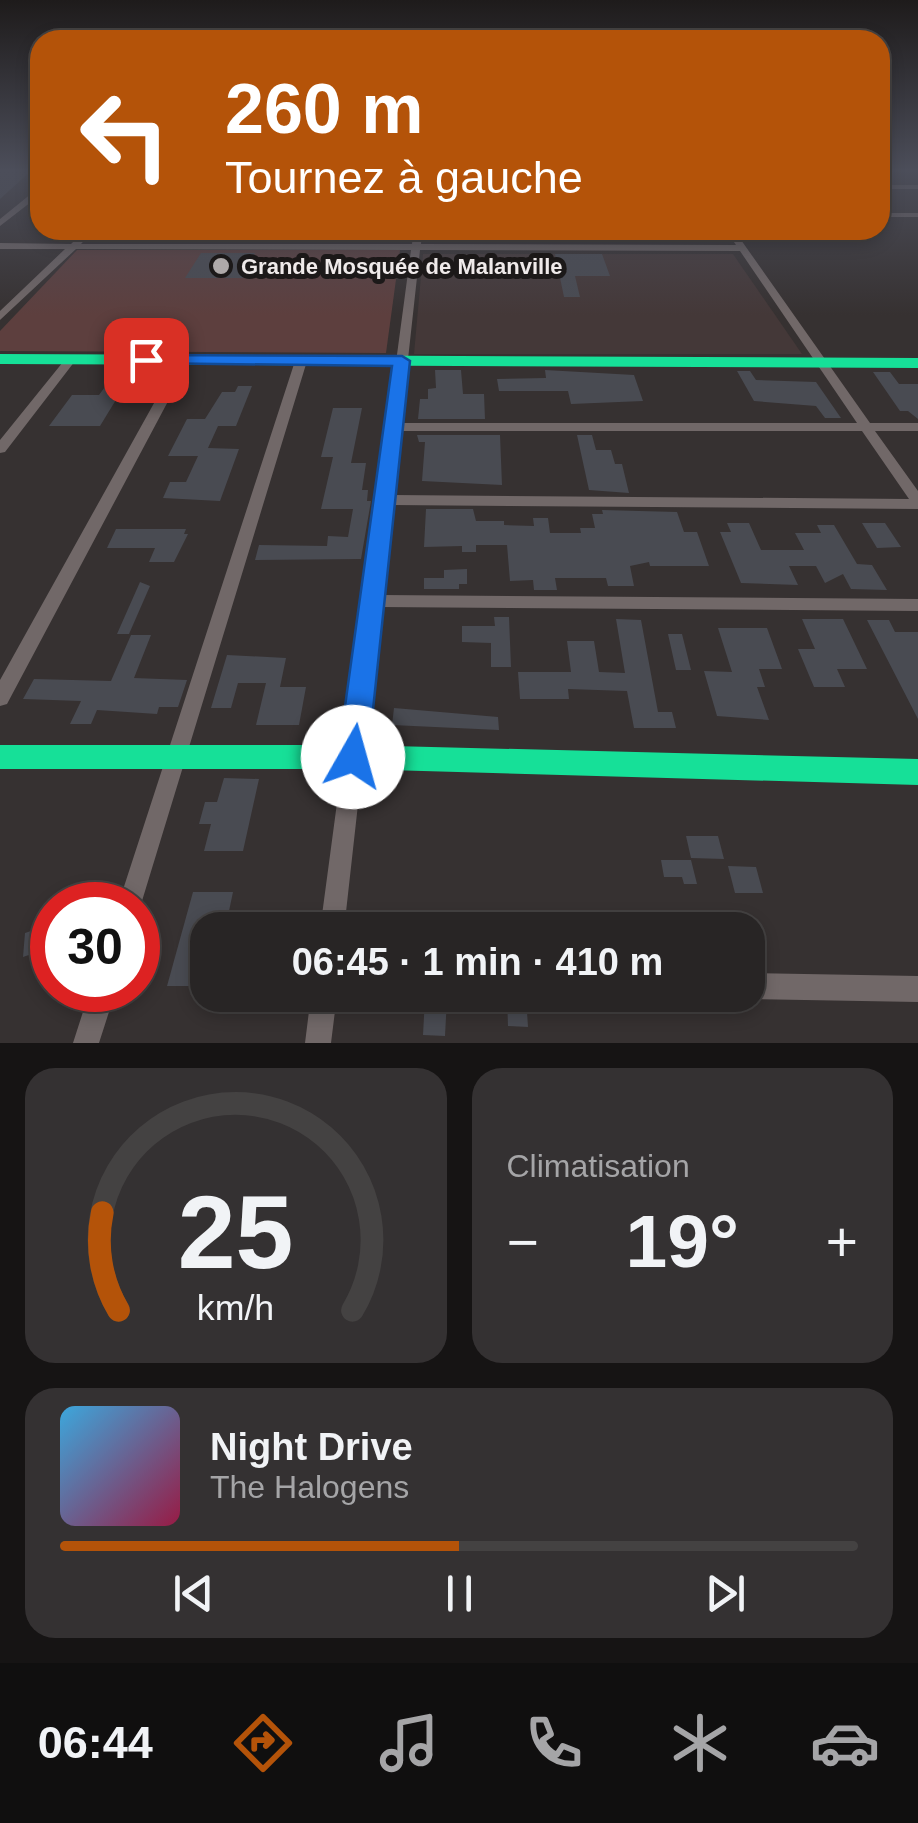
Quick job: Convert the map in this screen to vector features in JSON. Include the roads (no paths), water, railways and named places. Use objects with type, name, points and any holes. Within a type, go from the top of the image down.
[{"type":"street","points":[[0,317],[79,240]]},
{"type":"street","points":[[0,246],[374,240]]},
{"type":"street","points":[[334,912],[417,240]]},
{"type":"street","points":[[453,240],[742,248]]},
{"type":"street","points":[[737,240],[918,503]]},
{"type":"street","points":[[0,359],[918,363]]},
{"type":"street","points":[[0,449],[71,360]]},
{"type":"street","points":[[0,698],[184,360]]},
{"type":"street","points":[[138,882],[302,360]]},
{"type":"street","points":[[394,428],[918,426]]},
{"type":"street","points":[[384,500],[918,503]]},
{"type":"street","points":[[372,601],[918,604]]},
{"type":"street","points":[[0,758],[353,757],[918,772]]},
{"type":"street","points":[[765,986],[918,988]]},
{"type":"street","points":[[86,1043],[96,1012]]},
{"type":"street","points":[[318,1043],[322,1012]]},
{"type":"place","name":"Grande Mosquée de Malanville","points":[[221,266]]}]
